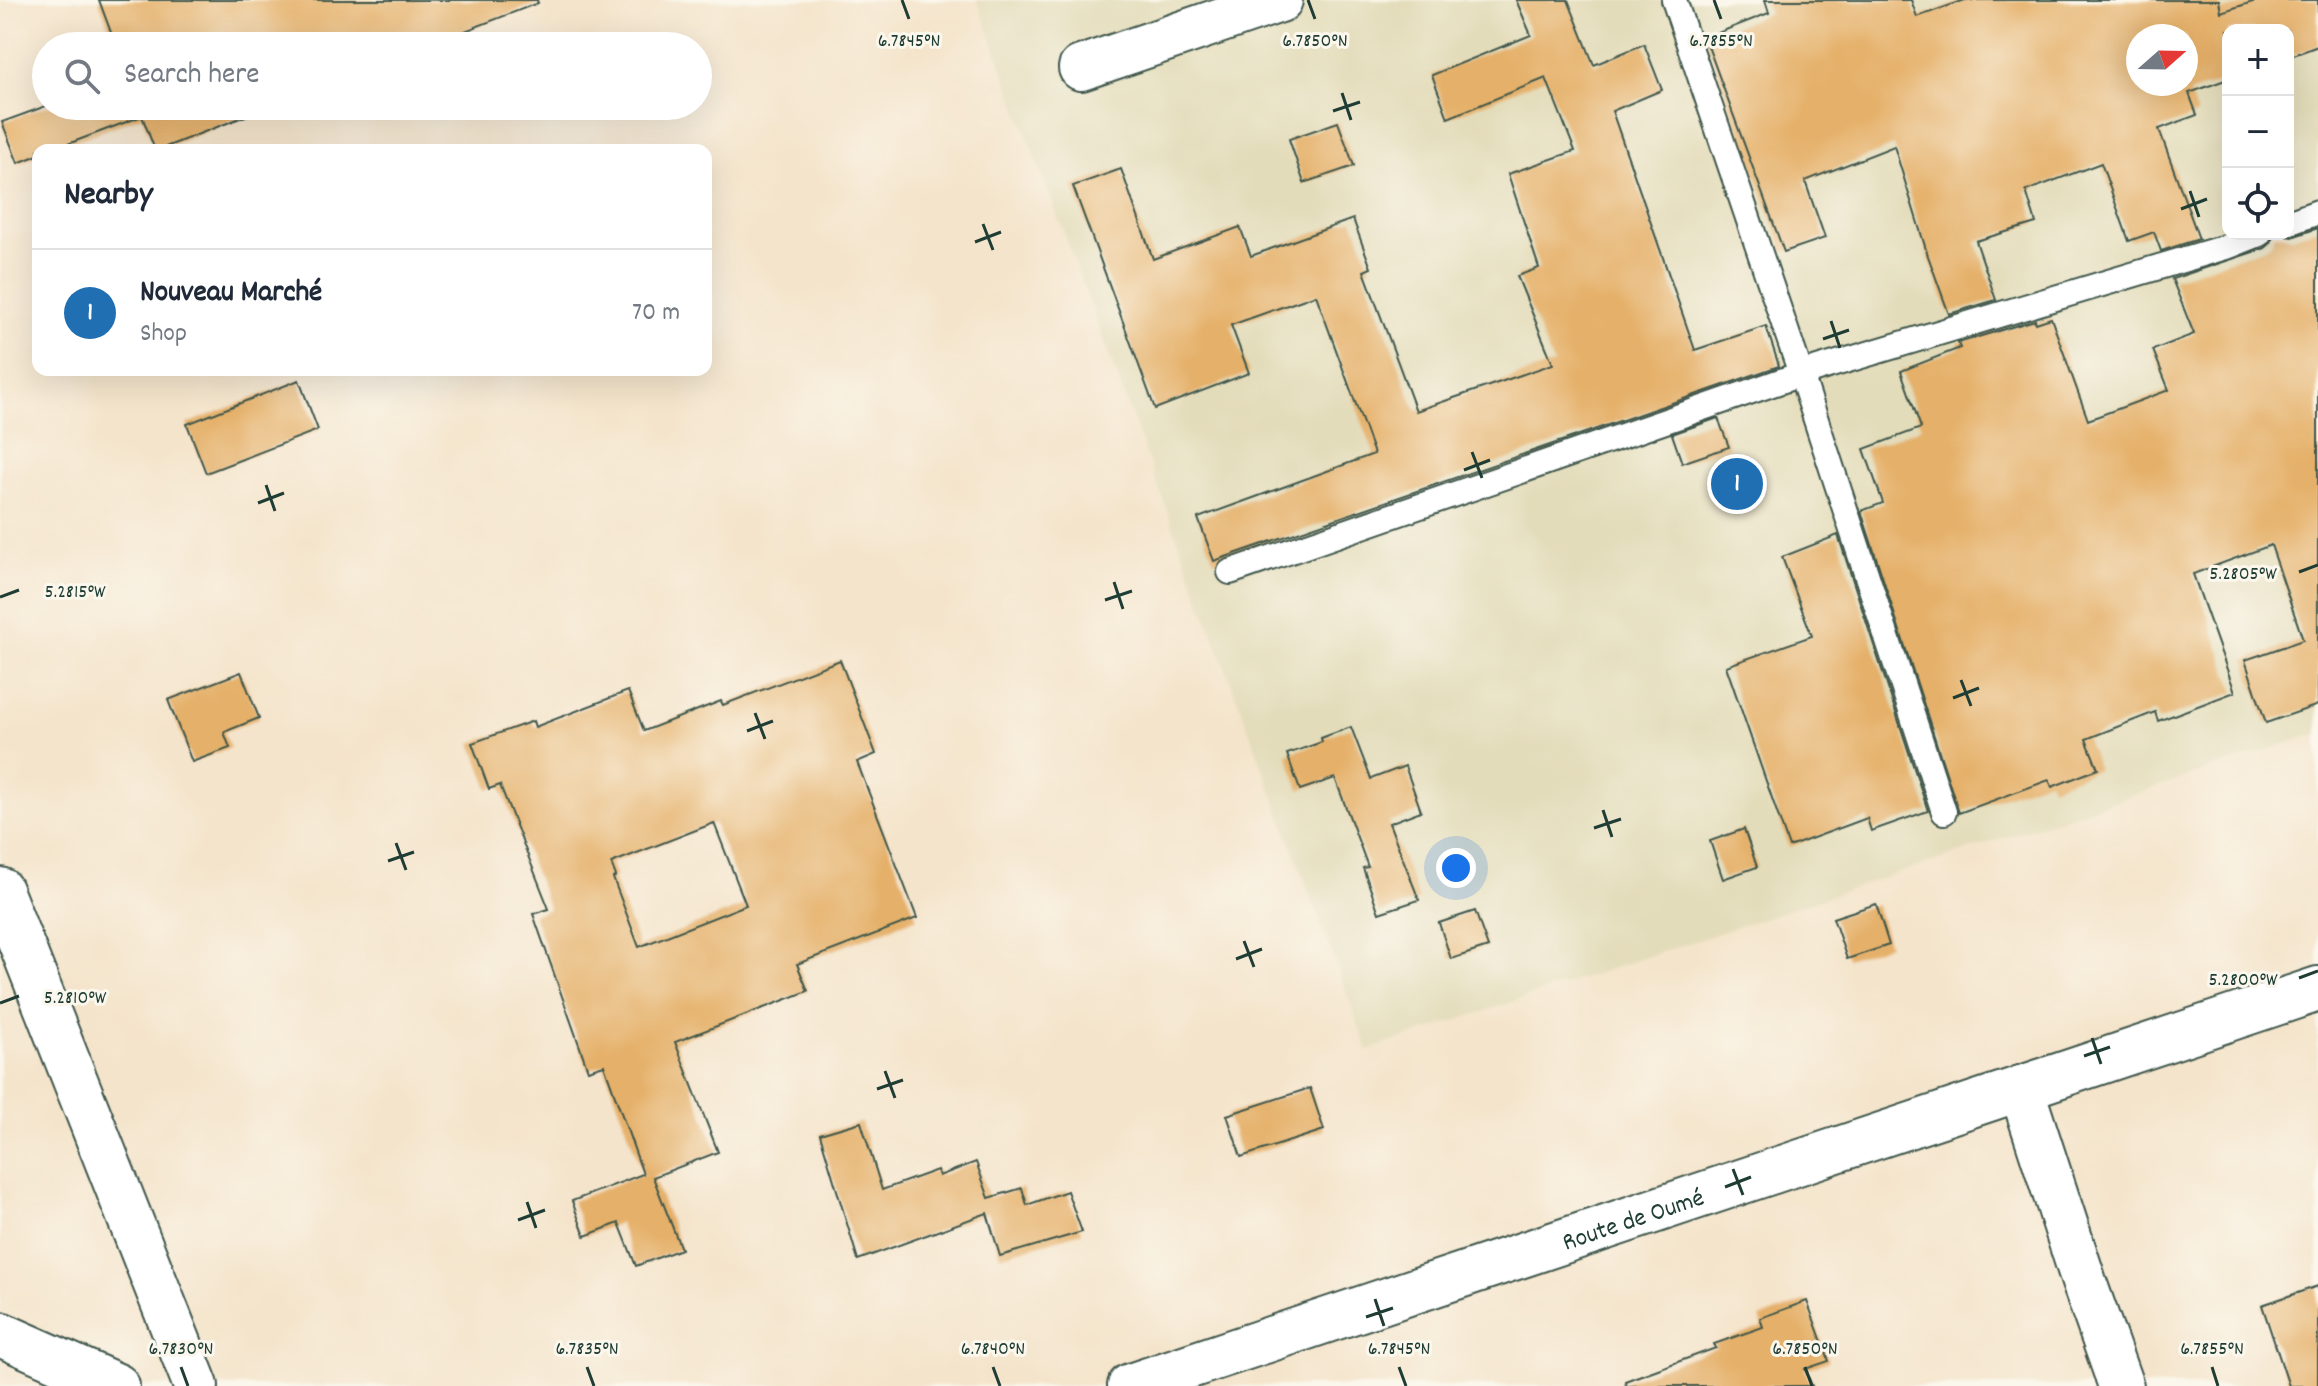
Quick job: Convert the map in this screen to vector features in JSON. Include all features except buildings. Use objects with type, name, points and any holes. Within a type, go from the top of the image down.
[{"type":"street","points":[[1081,68],[1280,0]]},
{"type":"street","points":[[0,890],[196,1386]]},
{"type":"street","name":"Route de Oumé","points":[[1130,1386],[2318,989]]},
{"type":"street","points":[[2021,1088],[2121,1386]]},
{"type":"street","points":[[0,1334],[117,1386]]},
{"type":"lane","points":[[1674,0],[1801,374],[1944,812]]},
{"type":"lane","points":[[2294,221],[2318,212]]},
{"type":"lane","points":[[1230,572],[1801,374],[2244,240]]},
{"type":"shaded area","points":[[977,0],[2318,0],[2318,733],[1368,1050]]},
{"type":"place","name":"Nouveau Marché","points":[[1737,484]]}]
